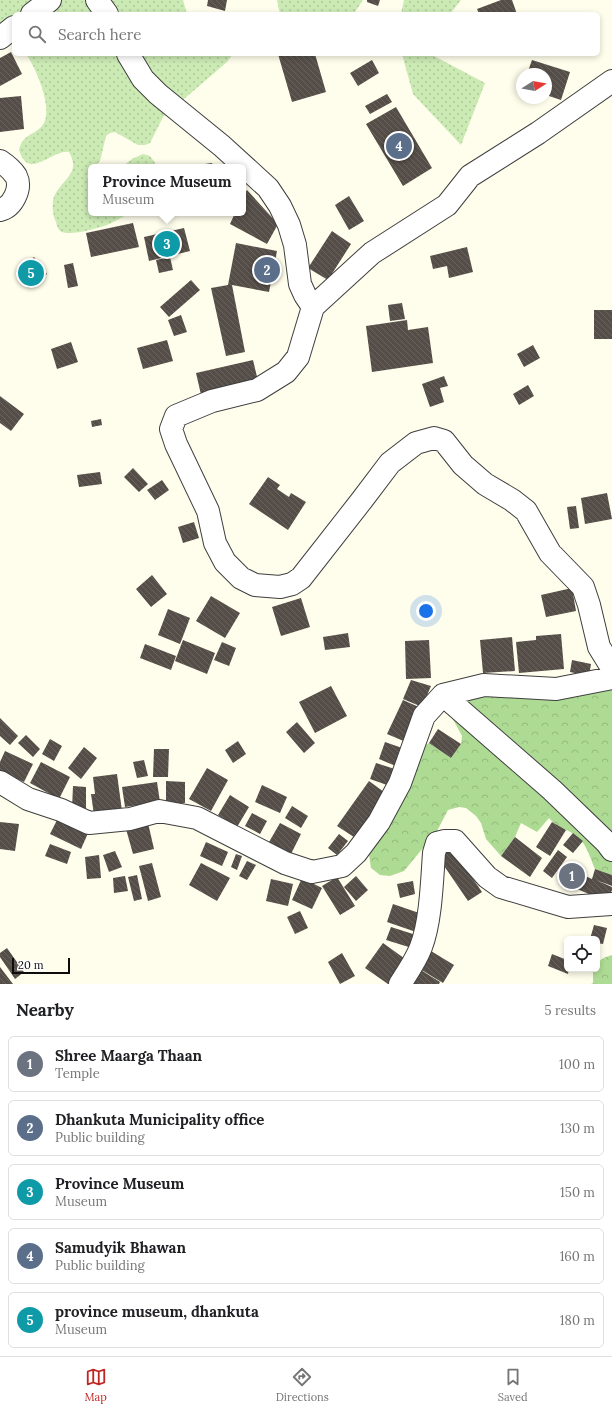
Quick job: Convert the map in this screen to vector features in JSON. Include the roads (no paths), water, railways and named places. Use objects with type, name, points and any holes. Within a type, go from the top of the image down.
[{"type":"street","points":[[35,12],[50,0]]},
{"type":"street","points":[[97,0],[106,12]]},
{"type":"street","points":[[0,38],[12,29]]},
{"type":"street","points":[[129,56],[143,79],[158,94],[242,164]]},
{"type":"street","points":[[612,81],[538,133],[470,176],[447,205],[372,252],[313,306],[298,357],[286,372],[257,390],[212,401],[176,416],[171,429],[176,444],[208,511],[216,543],[225,562],[241,578],[255,585],[280,587],[292,584],[301,578],[390,463],[416,443],[434,438],[444,441],[463,464],[485,484],[512,500],[526,511],[550,554],[583,588],[589,605],[599,647],[612,668]]},
{"type":"street","points":[[0,161],[9,167],[17,178],[15,198],[6,209],[0,210]]},
{"type":"street","points":[[246,168],[268,188],[280,206],[289,225],[295,246],[300,284],[305,295],[313,306]]},
{"type":"street","points":[[0,782],[28,799],[61,810],[89,823],[130,819],[159,811],[197,818],[285,863],[312,872],[342,866],[356,853],[378,822],[400,783],[424,716],[443,695],[484,685],[556,689],[612,678]]},
{"type":"street","points":[[443,695],[552,790],[606,842],[612,850]]},
{"type":"street","points":[[400,984],[410,969],[421,947],[426,930],[434,853],[437,843],[455,841],[487,877],[501,887],[568,907],[612,904]]},
{"type":"place","name":"Samudyik Bhawan","points":[[399,146]]},
{"type":"place","name":"Province Museum","points":[[167,244]]},
{"type":"place","name":"Dhankuta Municipality office","points":[[267,270]]},
{"type":"place","name":"province museum, dhankuta","points":[[31,273]]},
{"type":"place","name":"Shree Maarga Thaan","points":[[572,876]]}]
